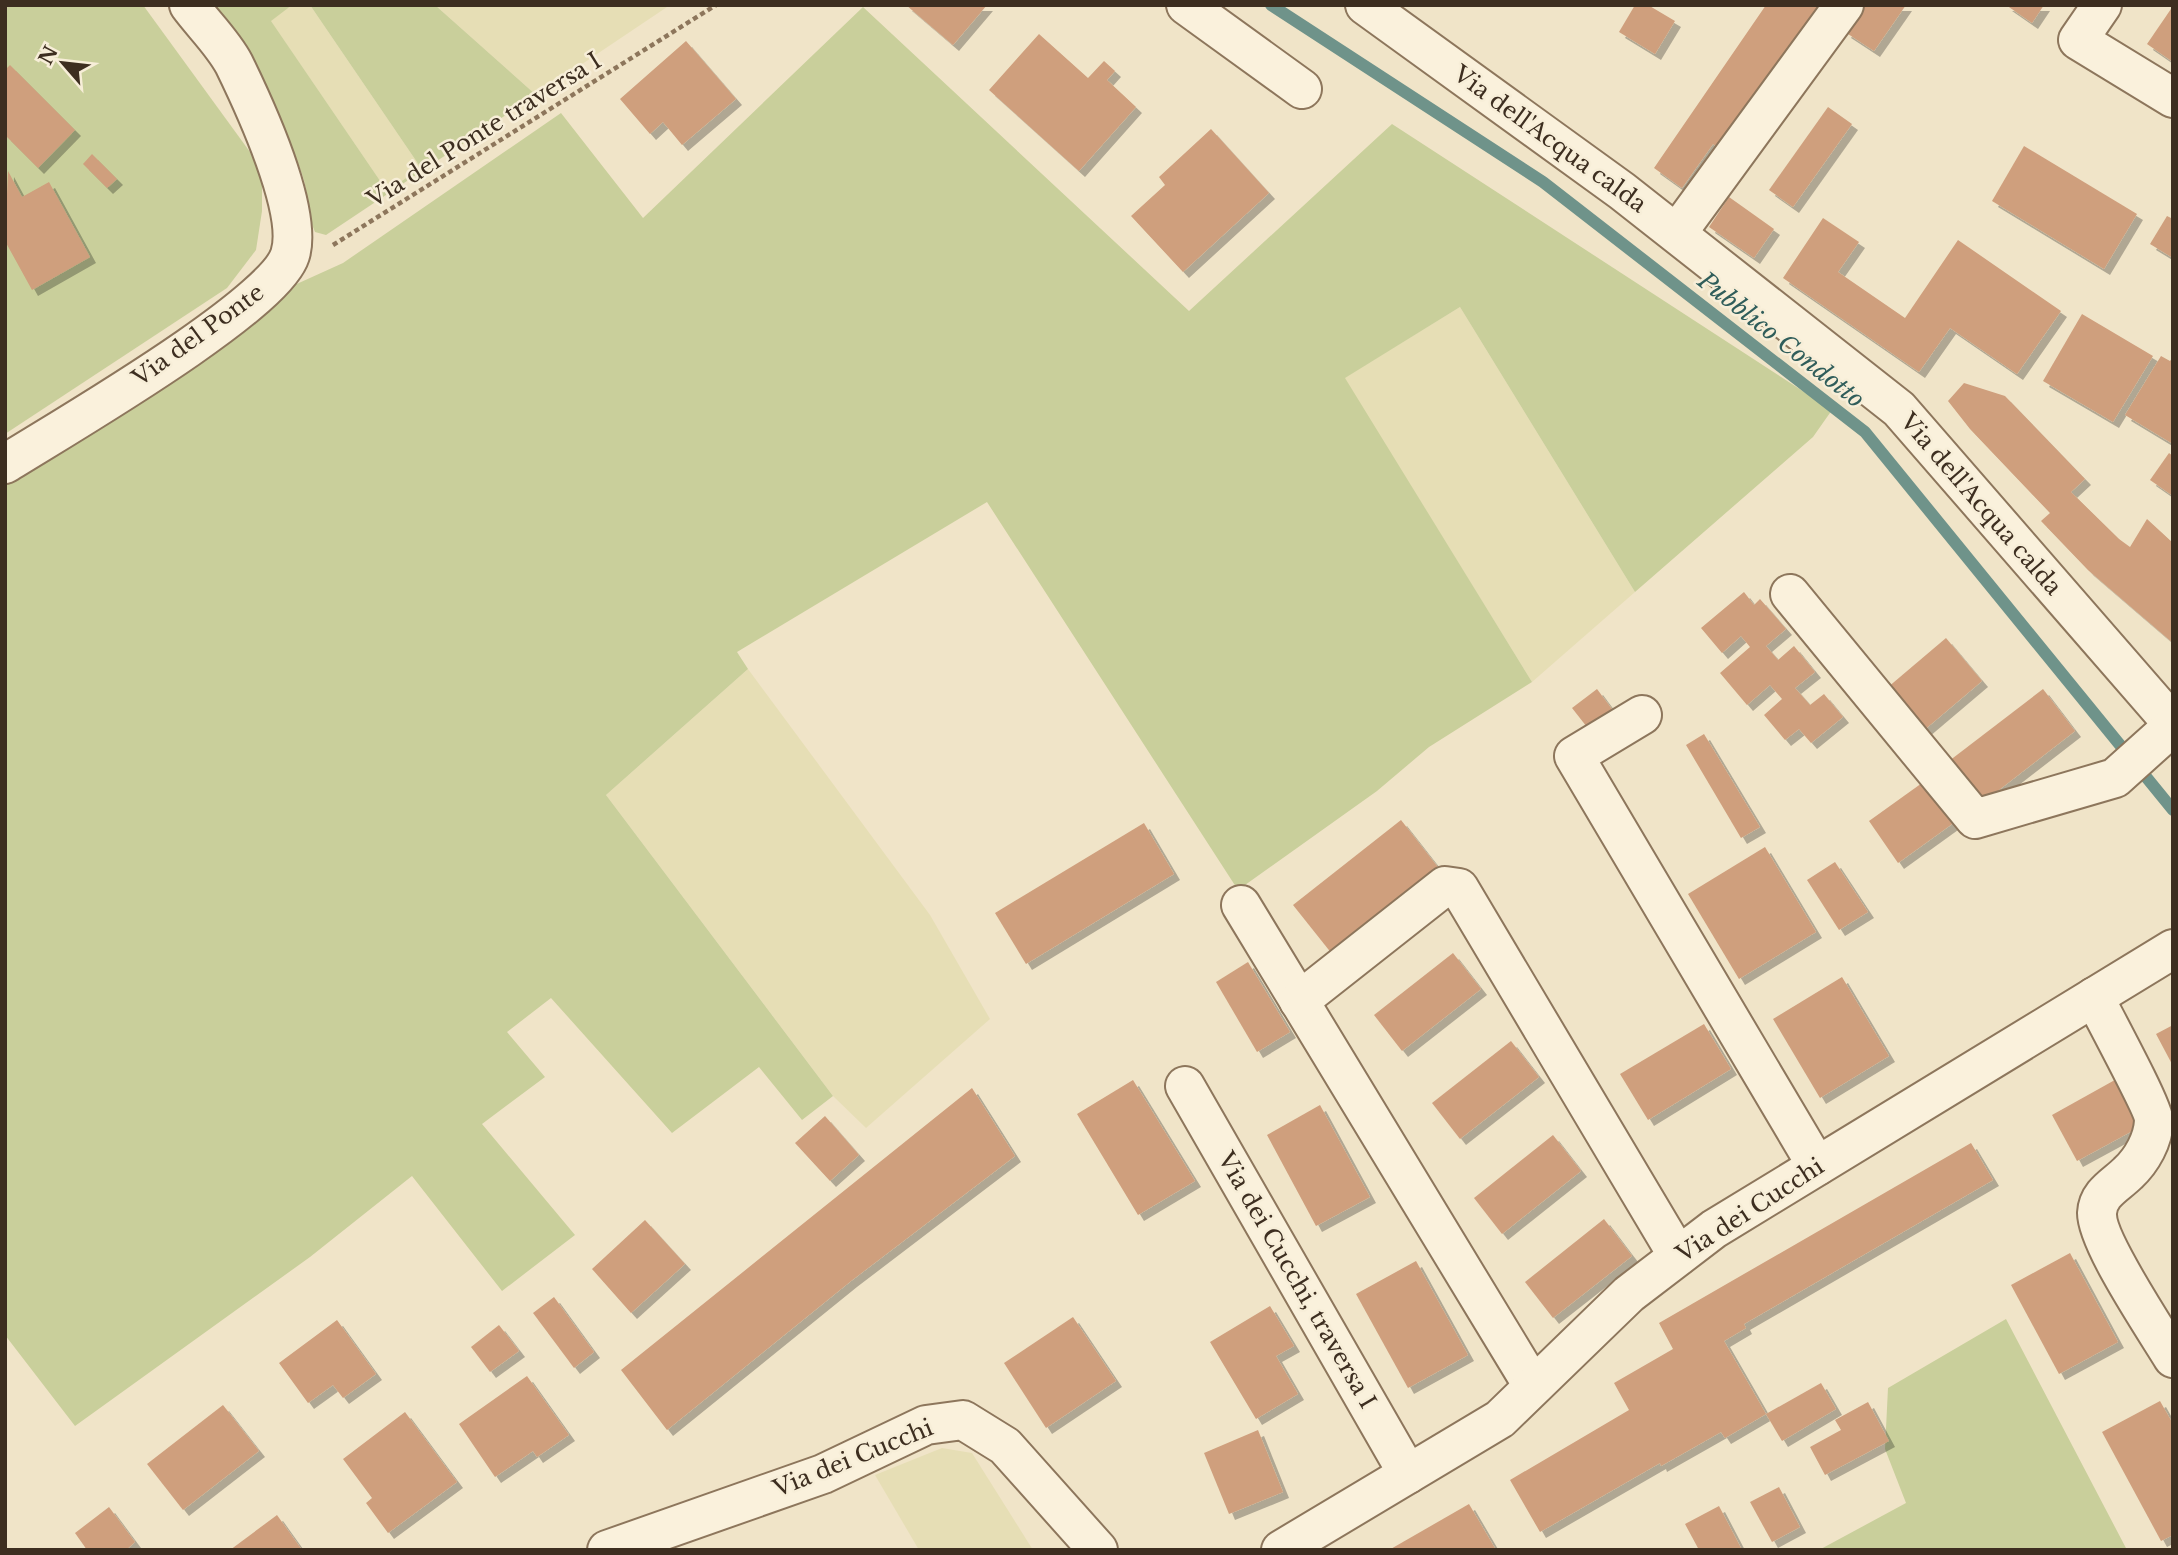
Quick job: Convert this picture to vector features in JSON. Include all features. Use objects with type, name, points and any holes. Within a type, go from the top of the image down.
[{"type":"street","name":"Via del Ponte","points":[[5,464],[181,353],[270,285],[290,256],[293,216],[273,156],[233,62],[189,5]]},
{"type":"street","points":[[1186,5],[1302,89]]},
{"type":"street","name":"Via dell'Acqua calda","points":[[1365,5],[1677,233],[1899,410],[2159,728]]},
{"type":"street","points":[[1677,233],[1844,5]]},
{"type":"street","points":[[2102,5],[2078,40],[2173,98]]},
{"type":"street","points":[[1790,594],[1975,819],[2115,778],[2159,728]]},
{"type":"street","points":[[1642,715],[1574,756],[1817,1166]]},
{"type":"street","points":[[1299,1001],[1445,886],[1459,888],[1678,1256]]},
{"type":"street","points":[[1241,905],[1533,1386]]},
{"type":"street","name":"Via dei Cucchi","points":[[1281,1550],[1500,1419],[1629,1294],[1714,1229],[2173,949]]},
{"type":"street","points":[[2094,997],[2154,1119],[2149,1144],[2131,1171],[2105,1193],[2098,1204],[2097,1217],[2111,1252],[2173,1359]]},
{"type":"street","name":"Via dei Cucchi, traversa I","points":[[1185,1086],[1408,1474]]},
{"type":"street","name":"Via dei Cucchi","points":[[607,1550],[823,1474],[926,1425],[963,1420],[1005,1446],[1098,1550]]},
{"type":"path","name":"Via del Ponte traversa I","points":[[327,249],[716,5]]},
{"type":"shaded area","points":[[292,5],[310,5],[421,168],[387,191],[270,20]]},
{"type":"shaded area","points":[[435,5],[670,5],[536,95]]},
{"type":"shaded area","points":[[1460,307],[1635,592],[1532,682],[1344,378]]},
{"type":"shaded area","points":[[748,669],[930,915],[990,1019],[866,1128],[833,1096],[606,795]]},
{"type":"shaded area","points":[[942,1448],[972,1453],[1033,1550],[919,1550],[875,1475]]},
{"type":"green space","points":[[5,5],[143,5],[250,152],[262,179],[262,211],[256,250],[227,288],[5,434]]},
{"type":"green space","points":[[194,5],[292,5],[271,21],[387,191],[421,168],[310,5],[435,5],[536,95],[326,235],[315,232],[302,174],[282,128],[255,85]]},
{"type":"green space","points":[[863,7],[1189,311],[1392,124],[1832,410],[1813,437],[1635,592],[1460,307],[1345,378],[1532,682],[1429,747],[1377,791],[1238,890],[987,502],[737,652],[748,669],[606,795],[833,1096],[802,1120],[759,1067],[672,1133],[551,998],[507,1032],[545,1077],[482,1124],[575,1235],[502,1291],[412,1176],[310,1257],[75,1426],[5,1335],[5,482],[279,292],[343,263],[561,113],[643,218]]},
{"type":"green space","points":[[2006,1319],[2127,1550],[1819,1550],[1906,1503],[1885,1449],[1888,1388]]},
{"type":"building","points":[[906,5],[987,5],[953,45]]},
{"type":"building","points":[[1635,5],[1648,5],[1675,21],[1655,54],[1619,32]]},
{"type":"building","points":[[1766,5],[1821,5],[1721,150],[1713,144],[1682,188],[1654,168]]},
{"type":"building","points":[[1864,5],[1906,5],[1874,51],[1845,32]]},
{"type":"building","points":[[2006,5],[2044,5],[2032,23]]},
{"type":"building","points":[[2173,6],[2173,62],[2147,44]]},
{"type":"building","points":[[1039,34],[1088,78],[1104,61],[1115,71],[1107,80],[1136,107],[1079,171],[989,90]]},
{"type":"building","points":[[686,41],[736,99],[682,145],[663,122],[650,134],[620,99]]},
{"type":"building","points":[[10,65],[75,130],[38,168],[5,135],[5,70]]},
{"type":"building","points":[[1828,107],[1852,124],[1793,207],[1769,190]]},
{"type":"building","points":[[1211,129],[1269,193],[1183,272],[1131,216],[1165,185],[1159,177]]},
{"type":"building","points":[[2024,146],[2137,214],[2104,269],[1992,201]]},
{"type":"building","points":[[92,154],[117,179],[107,188],[83,164]]},
{"type":"building","points":[[8,171],[22,197],[49,182],[90,257],[32,290],[5,241]]},
{"type":"building","points":[[1729,197],[1774,229],[1754,258],[1709,227]]},
{"type":"building","points":[[2167,216],[2173,219],[2173,258],[2150,244]]},
{"type":"building","points":[[1823,218],[1859,242],[1838,272],[1905,318],[1958,240],[2061,311],[2017,374],[1950,328],[1919,372],[1783,278]]},
{"type":"building","points":[[2082,314],[2153,356],[2113,422],[2043,381]]},
{"type":"building","points":[[2161,356],[2170,361],[2173,357],[2173,444],[2125,415]]},
{"type":"building","points":[[1964,383],[2005,396],[2085,479],[2071,492],[2119,539],[2130,547],[2147,519],[2173,543],[2173,643],[2088,570],[2041,521],[2050,513],[1970,429],[1948,401]]},
{"type":"building","points":[[2169,453],[2173,456],[2173,496],[2150,480]]},
{"type":"building","points":[[1744,592],[1754,605],[1760,599],[1786,629],[1766,646],[1778,660],[1794,646],[1815,672],[1795,688],[1810,705],[1824,694],[1843,717],[1811,743],[1799,729],[1785,740],[1764,715],[1782,699],[1770,685],[1747,705],[1720,673],[1750,647],[1741,636],[1722,653],[1701,628]]},
{"type":"building","points":[[1946,638],[1982,681],[1923,731],[1887,688]]},
{"type":"building","points":[[1597,689],[1629,732],[1605,750],[1572,708]]},
{"type":"building","points":[[2043,689],[2075,731],[1968,814],[1936,771]]},
{"type":"building","points":[[1704,734],[1760,827],[1741,838],[1686,745]]},
{"type":"building","points":[[1929,778],[1959,819],[1898,863],[1869,821]]},
{"type":"building","points":[[1401,820],[1448,880],[1340,964],[1293,905]]},
{"type":"building","points":[[1144,823],[1174,874],[1026,964],[995,913]]},
{"type":"building","points":[[1765,847],[1816,932],[1739,979],[1688,894]]},
{"type":"building","points":[[1835,862],[1868,912],[1839,930],[1807,880]]},
{"type":"building","points":[[1453,953],[1481,989],[1402,1051],[1374,1015]]},
{"type":"building","points":[[1248,962],[1290,1032],[1257,1052],[1216,982]]},
{"type":"building","points":[[1842,977],[1889,1056],[1820,1098],[1773,1019]]},
{"type":"building","points":[[1704,1024],[1731,1069],[1648,1120],[1620,1074]]},
{"type":"building","points":[[2173,1025],[2173,1066],[2156,1034]]},
{"type":"building","points":[[1511,1041],[1539,1077],[1460,1139],[1432,1103]]},
{"type":"building","points":[[2122,1076],[2147,1123],[2077,1161],[2052,1115]]},
{"type":"building","points":[[1133,1080],[1195,1181],[1138,1215],[1077,1114]]},
{"type":"building","points":[[972,1088],[1015,1156],[851,1281],[667,1430],[621,1370]]},
{"type":"building","points":[[1320,1105],[1370,1197],[1316,1226],[1267,1135]]},
{"type":"building","points":[[825,1116],[859,1155],[830,1181],[795,1143]]},
{"type":"building","points":[[1553,1135],[1581,1171],[1502,1234],[1474,1198]]},
{"type":"building","points":[[1971,1143],[1993,1180],[1744,1324],[1746,1328],[1724,1341],[1766,1414],[1725,1438],[1721,1432],[1661,1466],[1660,1463],[1540,1532],[1510,1480],[1629,1410],[1614,1383],[1673,1349],[1659,1323]]},
{"type":"building","points":[[1604,1219],[1632,1256],[1553,1318],[1525,1282]]},
{"type":"building","points":[[645,1220],[685,1264],[631,1313],[592,1269]]},
{"type":"building","points":[[2070,1253],[2118,1342],[2059,1374],[2011,1285]]},
{"type":"building","points":[[1416,1261],[1468,1355],[1408,1388],[1356,1294]]},
{"type":"building","points":[[554,1297],[594,1352],[574,1368],[533,1313]]},
{"type":"building","points":[[1270,1306],[1294,1346],[1276,1356],[1298,1394],[1256,1419],[1210,1342]]},
{"type":"building","points":[[1073,1317],[1116,1381],[1046,1428],[1004,1363]]},
{"type":"building","points":[[337,1320],[376,1374],[343,1398],[333,1385],[308,1403],[279,1363]]},
{"type":"building","points":[[499,1325],[519,1351],[490,1372],[471,1347]]},
{"type":"building","points":[[527,1376],[569,1435],[537,1457],[533,1451],[495,1477],[459,1424]]},
{"type":"building","points":[[1821,1383],[1836,1409],[1782,1441],[1766,1414]]},
{"type":"building","points":[[2160,1401],[2173,1424],[2173,1535],[2161,1541],[2102,1432]]},
{"type":"building","points":[[1868,1402],[1889,1441],[1825,1475],[1810,1447],[1841,1430],[1835,1420]]},
{"type":"building","points":[[223,1405],[259,1451],[183,1510],[147,1464]]},
{"type":"building","points":[[405,1412],[457,1482],[388,1533],[366,1503],[372,1498],[343,1459]]},
{"type":"building","points":[[1258,1430],[1283,1492],[1229,1514],[1204,1453]]},
{"type":"building","points":[[1779,1487],[1800,1527],[1772,1542],[1750,1502]]},
{"type":"building","points":[[1469,1504],[1496,1550],[1389,1550]]},
{"type":"building","points":[[1719,1506],[1742,1550],[1699,1550],[1685,1524]]},
{"type":"building","points":[[109,1507],[135,1542],[126,1550],[87,1550],[75,1533]]},
{"type":"building","points":[[277,1515],[302,1550],[230,1550]]},
{"type":"waterway","name":"Pubblico Condotto","points":[[1271,5],[1543,182],[1865,432],[2173,810]]}]
